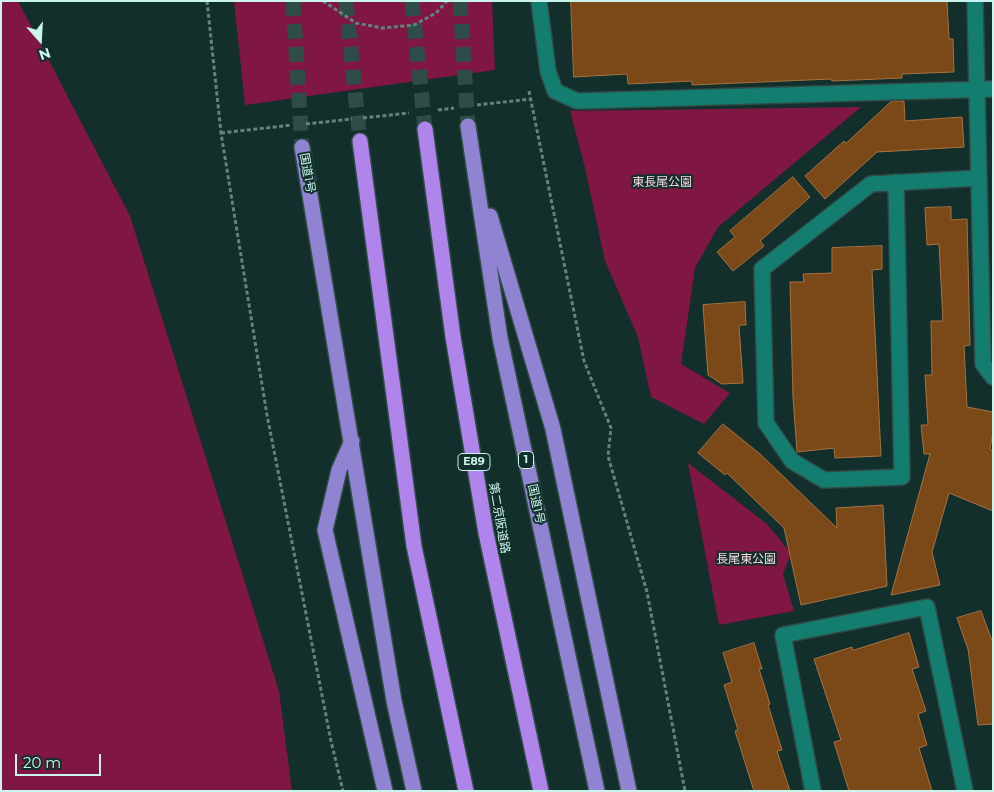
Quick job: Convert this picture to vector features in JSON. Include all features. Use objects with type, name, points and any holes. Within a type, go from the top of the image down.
[{"type":"highway","name":"国道1号","points":[[468,126],[500,338],[596,791]]},
{"type":"highway","name":"第二京阪道路","points":[[425,129],[453,337],[486,533],[541,791]]},
{"type":"highway","points":[[360,141],[414,546],[466,791]]},
{"type":"highway","name":"国道1号","points":[[302,146],[394,702],[414,791]]},
{"type":"highway","points":[[474,162],[553,429],[629,791]]},
{"type":"highway","points":[[352,440],[339,470],[325,530],[385,791]]},
{"type":"street","points":[[539,1],[548,71],[555,92],[577,101],[993,88]]},
{"type":"street","points":[[975,1],[979,178],[986,233],[988,364],[993,376]]},
{"type":"street","points":[[896,182],[902,477],[824,480],[792,461],[766,423],[762,269],[871,184],[896,182],[979,178]]},
{"type":"street","points":[[813,791],[783,635],[927,606],[965,791]]},
{"type":"path","points":[[208,1],[221,133],[267,415],[331,742],[343,791]]},
{"type":"path","points":[[323,1],[356,23],[382,28],[414,25],[436,14],[447,1]]},
{"type":"path","points":[[529,90],[584,361],[611,428],[608,456],[647,592],[685,791]]},
{"type":"path","points":[[472,106],[530,100],[555,92]]},
{"type":"path","points":[[434,110],[463,107]]},
{"type":"path","points":[[221,133],[414,112]]},
{"type":"green space","points":[[1,1],[18,1],[130,216],[279,691],[292,791],[1,791]]},
{"type":"green space","points":[[234,1],[492,1],[495,70],[245,105]]},
{"type":"green space","name":"東長尾公園","points":[[861,107],[718,227],[695,268],[681,364],[730,393],[704,424],[651,397],[638,337],[605,261],[585,168],[570,111]]},
{"type":"green space","name":"長尾東公園","points":[[688,463],[767,524],[791,553],[783,574],[794,611],[719,625]]},
{"type":"building","points":[[571,1],[947,1],[949,39],[953,39],[954,72],[902,74],[902,78],[692,85],[692,81],[628,84],[627,74],[574,77]]},
{"type":"building","points":[[892,101],[904,101],[905,121],[962,117],[964,147],[877,152],[825,199],[805,176],[844,141],[846,143]]},
{"type":"building","points":[[793,177],[810,197],[760,241],[764,246],[733,271],[717,252],[735,237],[730,231]]},
{"type":"building","points":[[951,207],[951,220],[967,219],[970,345],[964,346],[967,407],[993,412],[993,433],[990,449],[993,451],[993,511],[949,493],[932,552],[940,585],[891,595],[930,454],[924,454],[921,425],[928,425],[925,375],[932,375],[931,321],[943,321],[939,244],[927,245],[925,208]]},
{"type":"building","points":[[882,246],[882,269],[872,270],[881,456],[835,458],[834,448],[797,452],[793,397],[790,282],[804,282],[803,274],[832,273],[832,248]]},
{"type":"building","points":[[745,302],[746,325],[739,325],[743,383],[722,384],[708,375],[703,305]]},
{"type":"building","points":[[723,424],[760,454],[837,528],[836,508],[883,505],[887,586],[801,605],[784,528],[727,473],[725,475],[698,453]]},
{"type":"building","points":[[981,611],[993,643],[993,724],[978,725],[968,649],[957,618]]},
{"type":"building","points":[[909,633],[919,667],[912,669],[926,711],[918,714],[927,745],[919,748],[932,791],[849,791],[834,742],[841,740],[814,659],[852,647],[853,650]]},
{"type":"building","points":[[754,643],[762,669],[759,669],[770,704],[768,705],[782,750],[777,751],[790,791],[754,791],[735,731],[738,730],[724,685],[732,682],[723,653]]},
{"type":"tunnel","points":[[293,1],[302,147]]},
{"type":"tunnel","points":[[346,1],[360,141]]},
{"type":"tunnel","points":[[412,1],[425,129]]},
{"type":"tunnel","points":[[460,1],[468,126]]}]
